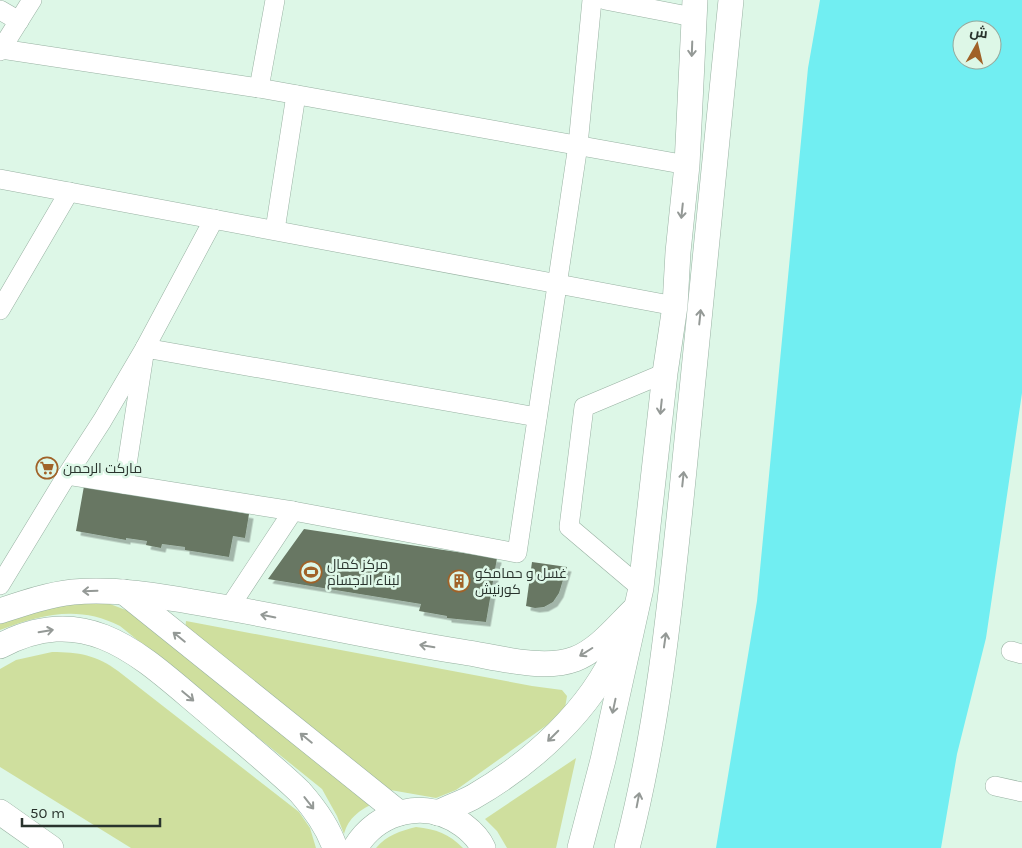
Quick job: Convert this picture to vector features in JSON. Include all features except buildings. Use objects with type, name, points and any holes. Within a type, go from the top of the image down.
[{"type":"main road","points":[[627,848],[654,718],[668,617],[731,0]]},
{"type":"main road","points":[[580,848],[603,760],[638,598],[674,306],[687,165],[694,9]]},
{"type":"main road","points":[[0,611],[52,595],[102,591],[124,592],[229,608],[421,646],[532,663],[553,664],[575,659],[598,645],[638,598]]},
{"type":"main road","points":[[124,592],[399,813]]},
{"type":"main road","points":[[438,813],[473,797],[537,753],[585,704],[611,664],[638,598]]},
{"type":"main road","points":[[0,646],[30,634],[64,628],[102,636],[131,650],[167,678],[300,792],[312,805],[335,848]]},
{"type":"main road","points":[[355,848],[362,836],[379,822],[399,813],[418,810],[438,813],[455,819],[470,830],[483,848]]},
{"type":"main road","points":[[0,812],[50,848]]},
{"type":"street","points":[[32,0],[0,50],[259,88],[687,165]]},
{"type":"street","points":[[259,88],[275,0]]},
{"type":"street","points":[[67,475],[293,511],[517,553],[578,145],[592,0]]},
{"type":"street","points":[[605,0],[694,9]]},
{"type":"street","points":[[0,10],[19,21]]},
{"type":"street","points":[[275,230],[296,95]]},
{"type":"street","points":[[0,179],[674,306]]},
{"type":"street","points":[[0,310],[69,192]]},
{"type":"street","points":[[0,585],[145,348],[214,219]]},
{"type":"street","points":[[145,348],[537,417]]},
{"type":"street","points":[[124,484],[145,348]]},
{"type":"street","points":[[638,598],[569,527],[584,407],[665,372]]},
{"type":"street","points":[[229,608],[293,511]]},
{"type":"street","points":[[995,786],[1022,792]]},
{"type":"green space","points":[[86,600],[110,604],[131,612],[374,803],[355,815],[344,834],[337,816],[322,789],[120,626],[105,619],[75,614],[60,614],[16,624],[0,630],[0,621]]},
{"type":"green space","points":[[186,621],[562,690],[567,696],[565,708],[547,725],[456,790],[436,798],[379,788],[185,631]]},
{"type":"green space","points":[[52,652],[71,653],[95,658],[118,671],[299,812],[310,828],[316,848],[131,848],[0,767],[0,669],[16,660]]},
{"type":"green space","points":[[576,758],[556,848],[507,848],[497,831],[485,819]]},
{"type":"green space","points":[[416,827],[442,833],[453,839],[463,848],[376,848],[394,834]]},
{"type":"water","points":[[820,0],[1022,0],[1022,393],[986,638],[957,754],[941,848],[716,848],[757,601],[808,68]]},
{"type":"place","name":"ماركت الرحمن","points":[[47,468]]},
{"type":"place","name":"مركز كمال لبناء الاجسام","points":[[311,572]]},
{"type":"place","name":"غسل و حمامكو كورنيش","points":[[459,581]]}]
